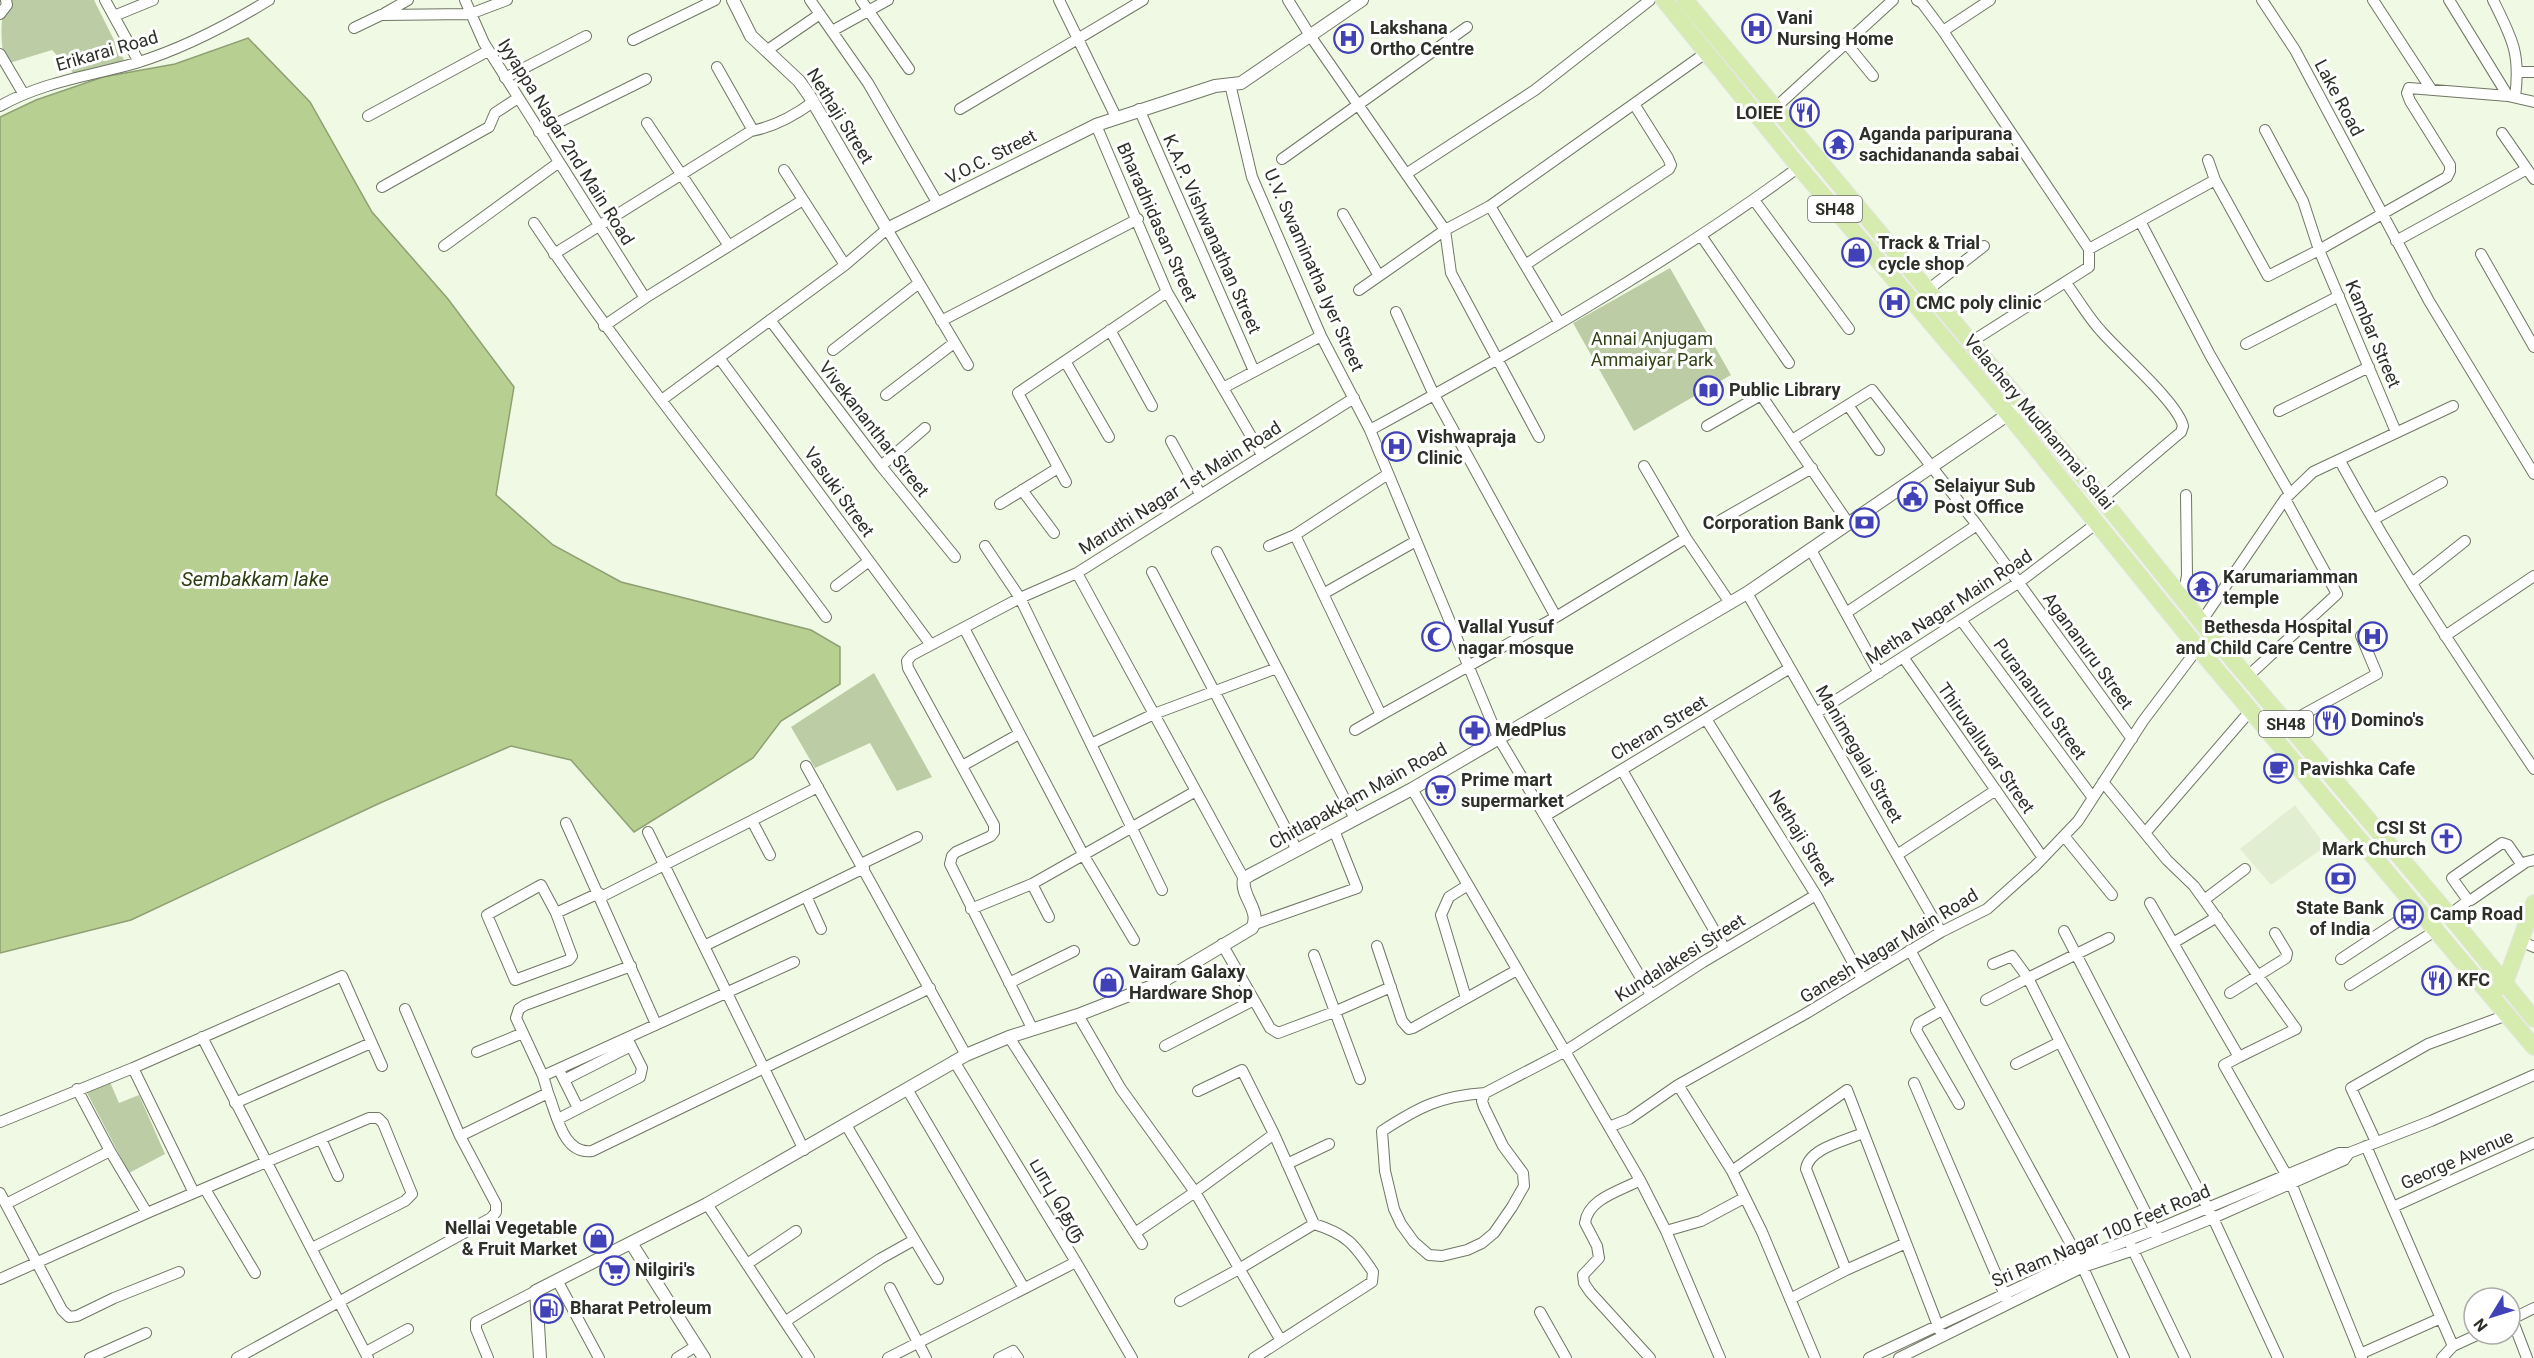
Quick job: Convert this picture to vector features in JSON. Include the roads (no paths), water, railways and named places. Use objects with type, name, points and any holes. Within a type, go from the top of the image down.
[{"type":"main road","name":"Velachery Mudhanmai Salai","points":[[1665,0],[1799,167],[2016,409],[2041,426],[2102,499]]},
{"type":"main road","name":"Velachery Mudhanmai Salai","points":[[1685,0],[1971,342],[2097,524],[2198,648]]},
{"type":"main road","name":"SH48","points":[[2102,499],[2201,622],[2534,1019]]},
{"type":"main road","name":"SH48","points":[[2198,648],[2534,1047]]},
{"type":"main road","points":[[2491,996],[2505,983],[2527,944],[2534,903]]},
{"type":"street","points":[[0,14],[8,5],[6,0]]},
{"type":"street","points":[[105,0],[139,62]]},
{"type":"street","points":[[114,16],[153,0]]},
{"type":"street","name":"Erikarai Road","points":[[0,106],[23,93],[139,62],[200,37],[269,0]]},
{"type":"street","points":[[354,28],[408,0]]},
{"type":"street","name":"Iyyappa Nagar 2nd Main Road","points":[[465,0],[488,51],[645,298]]},
{"type":"street","points":[[381,15],[470,15],[507,0]]},
{"type":"street","points":[[633,40],[715,0]]},
{"type":"street","name":"Nethaji Street","points":[[733,0],[747,29],[766,51],[799,81],[887,229]]},
{"type":"street","points":[[810,0],[868,83],[938,204]]},
{"type":"street","points":[[861,0],[909,69]]},
{"type":"street","points":[[832,31],[888,0]]},
{"type":"street","points":[[1059,0],[1116,117]]},
{"type":"street","points":[[960,109],[1143,0]]},
{"type":"street","points":[[1288,0],[1445,230],[1451,273],[1539,437]]},
{"type":"street","name":"V.O.C. Street","points":[[663,399],[845,265],[887,229],[1096,125],[1139,109],[1215,86],[1241,83],[1362,0]]},
{"type":"street","points":[[1406,174],[1535,90],[1650,0]]},
{"type":"street","points":[[1775,108],[1893,0]]},
{"type":"street","points":[[1917,0],[1943,31],[2089,249],[2089,267],[1971,342]]},
{"type":"street","points":[[1943,31],[1990,0]]},
{"type":"street","name":"Lake Road","points":[[2262,0],[2295,50],[2429,301],[2534,474]]},
{"type":"street","points":[[2373,0],[2431,89]]},
{"type":"street","points":[[2449,0],[2511,97]]},
{"type":"street","points":[[2493,0],[2513,40],[2518,72],[2511,97]]},
{"type":"street","points":[[766,51],[820,14]]},
{"type":"street","points":[[1282,159],[1467,27]]},
{"type":"street","points":[[505,78],[586,36]]},
{"type":"street","points":[[1846,43],[1874,76]]},
{"type":"street","points":[[368,116],[488,51]]},
{"type":"street","points":[[1359,290],[1445,230],[1490,206],[1707,52]]},
{"type":"street","points":[[0,54],[23,93]]},
{"type":"street","points":[[717,68],[751,131]]},
{"type":"street","points":[[2518,72],[2534,72]]},
{"type":"street","points":[[538,132],[646,80]]},
{"type":"street","name":"U.V. Swaminatha Iyer Street","points":[[1230,84],[1252,177],[1321,336],[1370,430],[1498,737],[1651,995]]},
{"type":"street","points":[[2208,160],[2215,180],[2268,276],[2319,250],[2447,177],[2451,171],[2450,165],[2407,93],[2409,88],[2511,97],[2534,102]]},
{"type":"street","points":[[381,187],[489,127],[495,113],[518,98]]},
{"type":"street","points":[[554,254],[680,173],[751,131],[769,128],[798,113],[813,102]]},
{"type":"street","points":[[1525,265],[1669,169],[1671,165],[1668,158],[1634,104]]},
{"type":"street","name":"K.A.P. Vishwanathan Street","points":[[1139,109],[1254,371]]},
{"type":"street","points":[[647,123],[729,246]]},
{"type":"street","name":"Bharadhidasan Street","points":[[1096,125],[1138,219],[1167,292],[1262,455]]},
{"type":"street","name":"Kambar Street","points":[[2265,130],[2303,201],[2319,250],[2396,432]]},
{"type":"street","points":[[2502,133],[2534,179]]},
{"type":"street","points":[[444,246],[558,163]]},
{"type":"street","points":[[1370,430],[1434,395],[1702,237],[1799,167]]},
{"type":"street","points":[[2396,241],[2527,169]]},
{"type":"street","points":[[783,170],[845,265]]},
{"type":"street","points":[[2089,249],[2215,180]]},
{"type":"street","points":[[604,326],[803,200]]},
{"type":"street","points":[[1754,200],[1849,329]]},
{"type":"street","points":[[1490,206],[1559,322]]},
{"type":"street","points":[[1343,214],[1379,276]]},
{"type":"street","points":[[941,321],[1138,219]]},
{"type":"street","points":[[2140,221],[2210,355],[2288,496],[2337,594],[2247,677]]},
{"type":"street","points":[[534,223],[604,326],[663,399],[826,617]]},
{"type":"street","points":[[887,229],[968,365]]},
{"type":"street","points":[[1702,237],[1789,363]]},
{"type":"street","points":[[1929,289],[1984,246]]},
{"type":"street","points":[[2481,254],[2534,347]]},
{"type":"street","points":[[833,350],[919,283]]},
{"type":"street","points":[[2066,283],[2100,330],[2151,382],[2178,414],[2183,426],[2181,432],[2102,499]]},
{"type":"street","points":[[1066,482],[1017,393],[1167,292]]},
{"type":"street","points":[[2246,344],[2339,296]]},
{"type":"street","points":[[1396,312],[1434,395],[1556,617]]},
{"type":"street","name":"Vivekananthar Street","points":[[770,320],[881,466],[955,557]]},
{"type":"street","points":[[1110,330],[1152,406]]},
{"type":"street","points":[[1223,388],[1321,336]]},
{"type":"street","points":[[886,395],[954,343]]},
{"type":"street","name":"Vasuki Street","points":[[720,359],[931,645]]},
{"type":"street","points":[[1065,361],[1109,437]]},
{"type":"street","points":[[2279,411],[2369,367]]},
{"type":"street","name":"Agananuru Street","points":[[1848,405],[1872,390],[1977,525],[2132,739]]},
{"type":"street","points":[[1707,426],[1761,395],[1849,524]]},
{"type":"street","name":"Maruthi Nagar 1st Main Road","points":[[962,766],[908,668],[909,659],[1020,598],[1077,573],[1354,398]]},
{"type":"street","points":[[1792,440],[1848,405],[1879,450]]},
{"type":"street","points":[[2201,622],[2288,496],[2313,472],[2453,405]]},
{"type":"street","name":"Chitlapakkam Main Road","points":[[1244,879],[1412,789],[1747,593],[2016,409]]},
{"type":"street","points":[[881,466],[925,428]]},
{"type":"street","points":[[1171,441],[1200,494]]},
{"type":"street","points":[[2340,461],[2445,636],[2534,769]]},
{"type":"street","points":[[1644,466],[1686,538],[1730,603]]},
{"type":"street","points":[[1000,504],[1058,468]]},
{"type":"street","points":[[1721,520],[1812,468]]},
{"type":"street","points":[[1269,546],[1295,535],[1388,474]]},
{"type":"street","points":[[2374,519],[2442,482]]},
{"type":"street","points":[[1022,490],[1054,534]]},
{"type":"street","points":[[2179,595],[2185,587],[2187,575],[2187,495]]},
{"type":"street","name":"Metha Nagar Main Road","points":[[1816,713],[2018,583],[2097,524]]},
{"type":"street","points":[[1846,613],[1977,525]]},
{"type":"street","points":[[1295,535],[1381,715]]},
{"type":"street","points":[[1355,730],[1556,617],[1686,538]]},
{"type":"street","points":[[1323,594],[1416,541]]},
{"type":"street","points":[[2412,582],[2465,541]]},
{"type":"street","points":[[985,546],[1020,598],[1162,890]]},
{"type":"street","points":[[1811,550],[1879,673]]},
{"type":"street","points":[[1217,552],[1355,819]]},
{"type":"street","points":[[836,586],[869,561]]},
{"type":"street","points":[[1152,572],[1297,850]]},
{"type":"street","points":[[1077,573],[1244,879],[1243,887],[1254,914],[1255,924]]},
{"type":"street","points":[[2445,636],[2534,576]]},
{"type":"street","name":"Manimegalai Street","points":[[1747,593],[1941,932]]},
{"type":"street","name":"Purananuru Street","points":[[1961,620],[2093,798]]},
{"type":"street","points":[[964,628],[1084,856],[1134,940]]},
{"type":"street","points":[[2286,724],[2377,674],[2361,636]]},
{"type":"street","name":"Ganesh Nagar Main Road","points":[[1610,1127],[1629,1119],[1678,1085],[1795,1020],[1941,932],[1987,909],[2043,858],[2078,821],[2132,739],[2198,648]]},
{"type":"street","name":"Thiruvalluvar Street","points":[[1903,657],[2043,858]]},
{"type":"street","points":[[1091,744],[1154,714],[1277,668]]},
{"type":"street","name":"Cheran Street","points":[[1545,816],[1790,668]]},
{"type":"street","points":[[2145,833],[2251,710]]},
{"type":"street","name":"Nethaji Street","points":[[1706,719],[1816,895],[1862,979]]},
{"type":"street","points":[[1019,734],[962,766],[995,828],[991,836],[956,852],[950,860],[951,868],[971,909],[1032,1028]]},
{"type":"street","points":[[806,766],[966,1055]]},
{"type":"street","points":[[1623,770],[1725,949]]},
{"type":"street","points":[[2103,782],[2204,900],[2296,1029],[2224,1065],[2289,1179],[2361,1356],[2441,1318]]},
{"type":"street","points":[[556,913],[664,865],[818,787]]},
{"type":"street","points":[[1412,789],[1640,1180],[1666,1232],[1720,1358]]},
{"type":"street","points":[[1897,855],[1996,790]]},
{"type":"street","points":[[971,909],[1032,884],[1196,791]]},
{"type":"street","points":[[752,821],[770,855]]},
{"type":"street","points":[[566,823],[656,1024]]},
{"type":"street","points":[[488,1358],[476,1329],[476,1322],[707,1204],[804,1150],[954,1061],[1009,1036],[1078,1015],[1160,983],[1194,965],[1222,944],[1247,932],[1255,924],[1357,888],[1334,830]]},
{"type":"street","points":[[648,832],[804,1150]]},
{"type":"street","points":[[2064,836],[2112,894]]},
{"type":"street","points":[[704,946],[806,896],[917,837]]},
{"type":"street","points":[[2469,900],[2453,877],[2502,843],[2508,845],[2522,865]]},
{"type":"street","points":[[2449,915],[2522,865],[2534,860]]},
{"type":"street","points":[[2204,900],[2245,869]]},
{"type":"street","points":[[1032,884],[1049,917]]},
{"type":"street","points":[[541,885],[556,913],[572,956],[569,960],[515,980],[487,915],[541,885]]},
{"type":"street","points":[[1466,998],[1441,915],[1449,897],[1468,885]]},
{"type":"street","name":"Kundalakesi Street","points":[[1485,1093],[1564,1052],[1651,995],[1816,895]]},
{"type":"street","points":[[806,896],[821,929]]},
{"type":"street","points":[[2150,903],[2240,1057]]},
{"type":"street","points":[[2341,959],[2418,908]]},
{"type":"street","points":[[2173,944],[2217,917]]},
{"type":"street","points":[[2064,931],[2210,1214],[2278,1358]]},
{"type":"street","points":[[2350,985],[2435,931]]},
{"type":"street","points":[[2230,993],[2287,956],[2275,933]]},
{"type":"street","points":[[1986,1000],[2109,938]]},
{"type":"street","points":[[1222,944],[1270,1028],[1278,1033],[1391,987]]},
{"type":"street","points":[[1377,946],[1404,1025],[1408,1029],[1517,970]]},
{"type":"street","points":[[1910,950],[2081,1263],[2124,1358]]},
{"type":"street","points":[[1009,983],[1074,951]]},
{"type":"street","points":[[1314,955],[1360,1078]]},
{"type":"street","points":[[1993,964],[2012,956],[2028,978],[2158,1235]]},
{"type":"street","points":[[564,1080],[656,1024],[794,962]]},
{"type":"street","points":[[631,966],[525,1005],[517,1015],[568,1143],[576,1150],[592,1151],[616,1142],[652,1121],[930,988]]},
{"type":"street","points":[[0,1122],[133,1068],[342,976],[382,1066]]},
{"type":"street","points":[[1165,1046],[1254,999]]},
{"type":"street","points":[[237,1358],[494,1215],[498,1208],[460,1136],[405,1009]]},
{"type":"street","points":[[1942,1010],[1919,1023],[1916,1030],[1959,1104]]},
{"type":"street","points":[[1078,1015],[1121,1089],[1195,1192],[1280,1339]]},
{"type":"street","points":[[2376,1142],[2351,1088],[2428,1044],[2507,1015]]},
{"type":"street","points":[[477,1052],[523,1033]]},
{"type":"street","points":[[1009,1036],[1142,1244]]},
{"type":"street","points":[[202,1037],[367,1355],[408,1329]]},
{"type":"street","points":[[543,1076],[629,1042]]},
{"type":"street","points":[[558,1119],[640,1077],[642,1068],[629,1042]]},
{"type":"street","points":[[2016,1064],[2060,1042]]},
{"type":"street","points":[[235,1103],[371,1043]]},
{"type":"street","name":"பாபு தெரு","points":[[954,1061],[1130,1355]]},
{"type":"street","points":[[133,1068],[199,1191],[255,1273]]},
{"type":"street","points":[[558,1069],[578,1108]]},
{"type":"street","points":[[1198,1091],[1242,1071],[1274,1134],[1314,1224]]},
{"type":"street","name":"Sri Ram Nagar 100 Feet Road","points":[[1869,1358],[1940,1332],[2081,1263],[2210,1214],[2289,1179],[2344,1160],[2349,1153],[2431,1121],[2534,1075]]},
{"type":"street","points":[[1914,1083],[2007,1299]]},
{"type":"street","points":[[1678,1085],[1732,1171],[1762,1232],[1815,1358]]},
{"type":"street","points":[[77,1089],[147,1213]]},
{"type":"street","points":[[907,1089],[1023,1288]]},
{"type":"street","points":[[1732,1171],[1846,1090],[1940,1332]]},
{"type":"street","points":[[1485,1093],[1482,1096],[1484,1107],[1503,1146],[1523,1173],[1524,1186],[1502,1224],[1482,1243],[1442,1256],[1429,1255],[1414,1242],[1394,1209],[1385,1171],[1382,1131],[1416,1109],[1430,1103],[1466,1094],[1485,1093]]},
{"type":"street","points":[[460,1136],[548,1094]]},
{"type":"street","points":[[0,1279],[369,1118],[378,1118],[383,1123],[412,1194],[405,1201],[312,1248]]},
{"type":"street","points":[[846,1125],[938,1279]]},
{"type":"street","points":[[1846,1269],[1806,1169],[1807,1163],[1814,1154],[1863,1133]]},
{"type":"street","points":[[1135,1233],[1274,1134]]},
{"type":"street","points":[[321,1139],[338,1176]]},
{"type":"street","name":"George Avenue","points":[[2393,1207],[2534,1143]]},
{"type":"street","points":[[1287,1164],[1329,1144]]},
{"type":"street","points":[[2366,1146],[2453,1346]]},
{"type":"street","points":[[6,1204],[110,1151]]},
{"type":"street","points":[[1640,1180],[1588,1210],[1585,1223],[1597,1246],[1599,1258],[1583,1275],[1584,1283],[1590,1292],[1650,1358]]},
{"type":"street","points":[[0,1193],[65,1314],[73,1317],[179,1272]]},
{"type":"street","points":[[1666,1232],[1701,1221],[1744,1198]]},
{"type":"street","points":[[707,1204],[809,1358]]},
{"type":"street","points":[[1180,1301],[1314,1224],[1348,1238],[1373,1272],[1374,1278],[1370,1284],[1280,1339],[1254,1358]]},
{"type":"street","points":[[747,1264],[796,1232]]},
{"type":"street","points":[[786,1321],[880,1259],[914,1240]]},
{"type":"street","points":[[631,1243],[692,1352],[704,1358]]},
{"type":"street","points":[[1790,1299],[1846,1269],[1906,1243]]},
{"type":"street","points":[[2131,1245],[2185,1358]]},
{"type":"street","points":[[888,1358],[917,1341],[1076,1262]]},
{"type":"street","points":[[557,1280],[599,1358]]},
{"type":"street","points":[[890,1288],[926,1358]]},
{"type":"street","points":[[536,1291],[540,1358]]},
{"type":"street","points":[[1540,1312],[1566,1358]]},
{"type":"street","name":"Sri Ram Nagar 100 Feet Road","points":[[1899,1358],[1940,1332]]},
{"type":"street","points":[[90,1358],[106,1355],[146,1333]]},
{"type":"street","points":[[2442,1358],[2453,1346],[2462,1342]]},
{"type":"street","points":[[2522,1344],[2528,1358]]},
{"type":"street","points":[[999,1358],[1013,1351],[1018,1358]]},
{"type":"street","points":[[677,1358],[692,1352]]},
{"type":"street","points":[[1117,1358],[1130,1355]]},
{"type":"water","name":"Sembakkam lake","points":[[248,38],[310,102],[372,212],[448,299],[514,387],[496,495],[553,545],[621,582],[811,630],[840,647],[840,684],[781,721],[753,758],[634,832],[571,760],[511,746],[380,803],[131,920],[0,953],[0,117],[36,100],[103,77],[175,64]]},
{"type":"place","name":"Vani Nursing Home","points":[[1756,28]]},
{"type":"place","name":"Lakshana Ortho Centre","points":[[1349,38]]},
{"type":"place","name":"LOIEE","points":[[1804,113]]},
{"type":"place","name":"Aganda paripurana sachidananda sabai","points":[[1838,144]]},
{"type":"place","name":"Track & Trial cycle shop","points":[[1857,253]]},
{"type":"place","name":"CMC poly clinic","points":[[1895,303]]},
{"type":"place","name":"Public Library","points":[[1708,390]]},
{"type":"place","name":"Vishwapraja Clinic","points":[[1396,447]]},
{"type":"place","name":"Selaiyur Sub Post Office","points":[[1913,496]]},
{"type":"place","name":"Corporation Bank","points":[[1865,523]]},
{"type":"place","name":"Karumariamman temple","points":[[2202,587]]},
{"type":"place","name":"Vallal Yusuf nagar mosque","points":[[1437,637]]},
{"type":"place","name":"Bethesda Hospital and Child Care Centre","points":[[2373,637]]},
{"type":"place","name":"Domino's","points":[[2330,720]]},
{"type":"place","name":"MedPlus","points":[[1474,730]]},
{"type":"place","name":"Pavishka Cafe","points":[[2279,769]]},
{"type":"place","name":"Prime mart supermarket","points":[[1440,790]]},
{"type":"place","name":"CSI St Mark Church","points":[[2447,838]]},
{"type":"place","name":"State Bank of India","points":[[2340,879]]},
{"type":"place","name":"Camp Road","points":[[2409,914]]},
{"type":"place","name":"KFC","points":[[2436,980]]},
{"type":"place","name":"Vairam Galaxy Hardware Shop","points":[[1108,982]]},
{"type":"place","name":"Nellai Vegetable & Fruit Market","points":[[598,1238]]},
{"type":"place","name":"Nilgiri's","points":[[614,1270]]},
{"type":"place","name":"Bharat Petroleum","points":[[549,1308]]},
{"type":"park label","name":"Annai Anjugam Ammaiyar Park","points":[[1652,349]]}]
